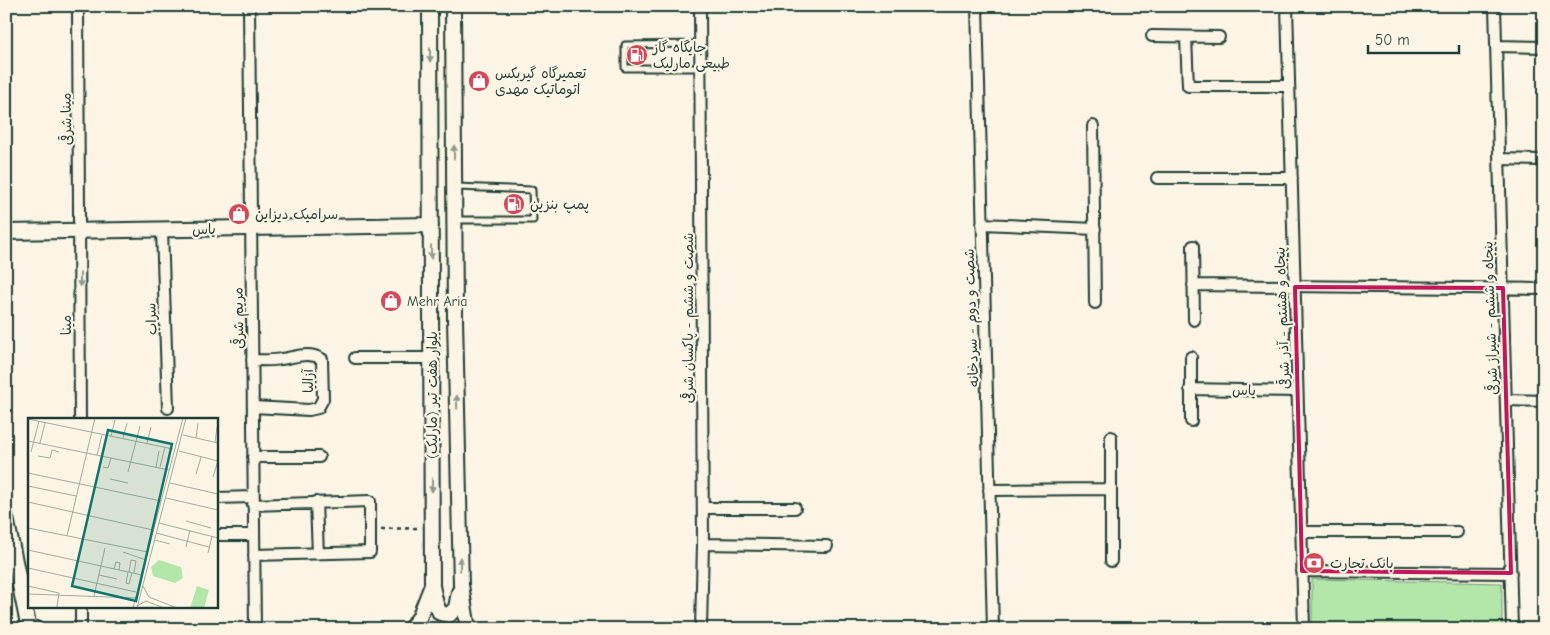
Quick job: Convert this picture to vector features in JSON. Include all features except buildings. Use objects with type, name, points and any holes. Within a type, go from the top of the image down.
[{"type":"main road","name":"بلوار هفت تیر (مارلیک)","points":[[410,629],[419,618],[432,585],[430,6]]},
{"type":"main road","name":"بلوار هفت تیر (مارلیک)","points":[[453,6],[454,220],[460,585],[467,623],[471,629]]},
{"type":"main road","name":"یاس","points":[[6,232],[431,225]]},
{"type":"main road","points":[[6,518],[28,629],[35,629]]},
{"type":"main road","points":[[432,585],[440,613],[449,615],[456,608],[460,585]]},
{"type":"street","name":"مینا شرقی","points":[[78,6],[80,232]]},
{"type":"street","name":"مریم شرقی","points":[[249,6],[255,629]]},
{"type":"street","name":"شصت و ششم - پاکسان شرقی","points":[[700,6],[703,508],[701,629]]},
{"type":"street","name":"شصت و دوم - سردخانه","points":[[976,6],[993,629]]},
{"type":"street","name":"پنجاه و هشتم - آذر شرقی","points":[[1287,6],[1304,629]]},
{"type":"street","name":"پنجاه و ششم - شیراز شرقی","points":[[1495,6],[1512,629]]},
{"type":"street","points":[[1152,36],[1220,37]]},
{"type":"street","points":[[1186,37],[1188,86],[1289,86]]},
{"type":"street","points":[[1496,46],[1544,47]]},
{"type":"street","points":[[1093,126],[1095,302]]},
{"type":"street","points":[[1499,159],[1544,160]]},
{"type":"street","points":[[1157,178],[1292,178]]},
{"type":"street","points":[[982,224],[1094,229]]},
{"type":"street","name":"سراب","points":[[162,230],[168,408]]},
{"type":"street","name":"مینا","points":[[80,232],[80,418]]},
{"type":"street","points":[[1193,246],[1194,320]]},
{"type":"street","points":[[1193,285],[1544,289]]},
{"type":"street","name":"آزالیا","points":[[252,360],[284,359],[292,355],[315,355],[322,359],[323,399],[318,408],[309,410],[253,407]]},
{"type":"street","points":[[1191,357],[1191,421]]},
{"type":"street","points":[[355,358],[432,358]]},
{"type":"street","name":"یاس","points":[[1190,389],[1298,390]]},
{"type":"street","points":[[1506,400],[1544,401]]},
{"type":"street","points":[[1110,561],[1111,437]]},
{"type":"street","points":[[253,457],[319,457]]},
{"type":"street","points":[[989,490],[1111,489]]},
{"type":"street","points":[[218,498],[253,501],[370,501],[370,552],[254,555]]},
{"type":"street","points":[[316,502],[318,554]]},
{"type":"street","points":[[703,508],[795,508]]},
{"type":"street","points":[[1301,532],[1457,532]]},
{"type":"street","points":[[218,535],[254,535]]},
{"type":"street","points":[[703,544],[827,546]]},
{"type":"street","points":[[1302,571],[1510,573]]},
{"type":"street","points":[[81,608],[81,629]]},
{"type":"lane","points":[[700,44],[625,45],[625,68],[700,68]]},
{"type":"lane","points":[[454,187],[532,190],[533,220],[454,220]]},
{"type":"path","points":[[370,529],[432,527]]},
{"type":"highlighted area","points":[[1295,287],[1503,288],[1511,573],[1302,571]]},
{"type":"green space","points":[[1312,579],[1502,583],[1502,629],[1414,629],[1385,627],[1312,629]]},
{"type":"place","name":"جایگاه گاز طبیعی مارلیک","points":[[637,55]]},
{"type":"place","name":"تعمیرگاه گیربکس اتوماتیک مهدی","points":[[479,81]]},
{"type":"place","name":"پمپ بنزین","points":[[514,204]]},
{"type":"place","name":"سرامیک دیزاین","points":[[239,214]]},
{"type":"place","name":"Mehr Aria","points":[[391,301]]},
{"type":"place","name":"بانک تجارت","points":[[1314,563]]}]
